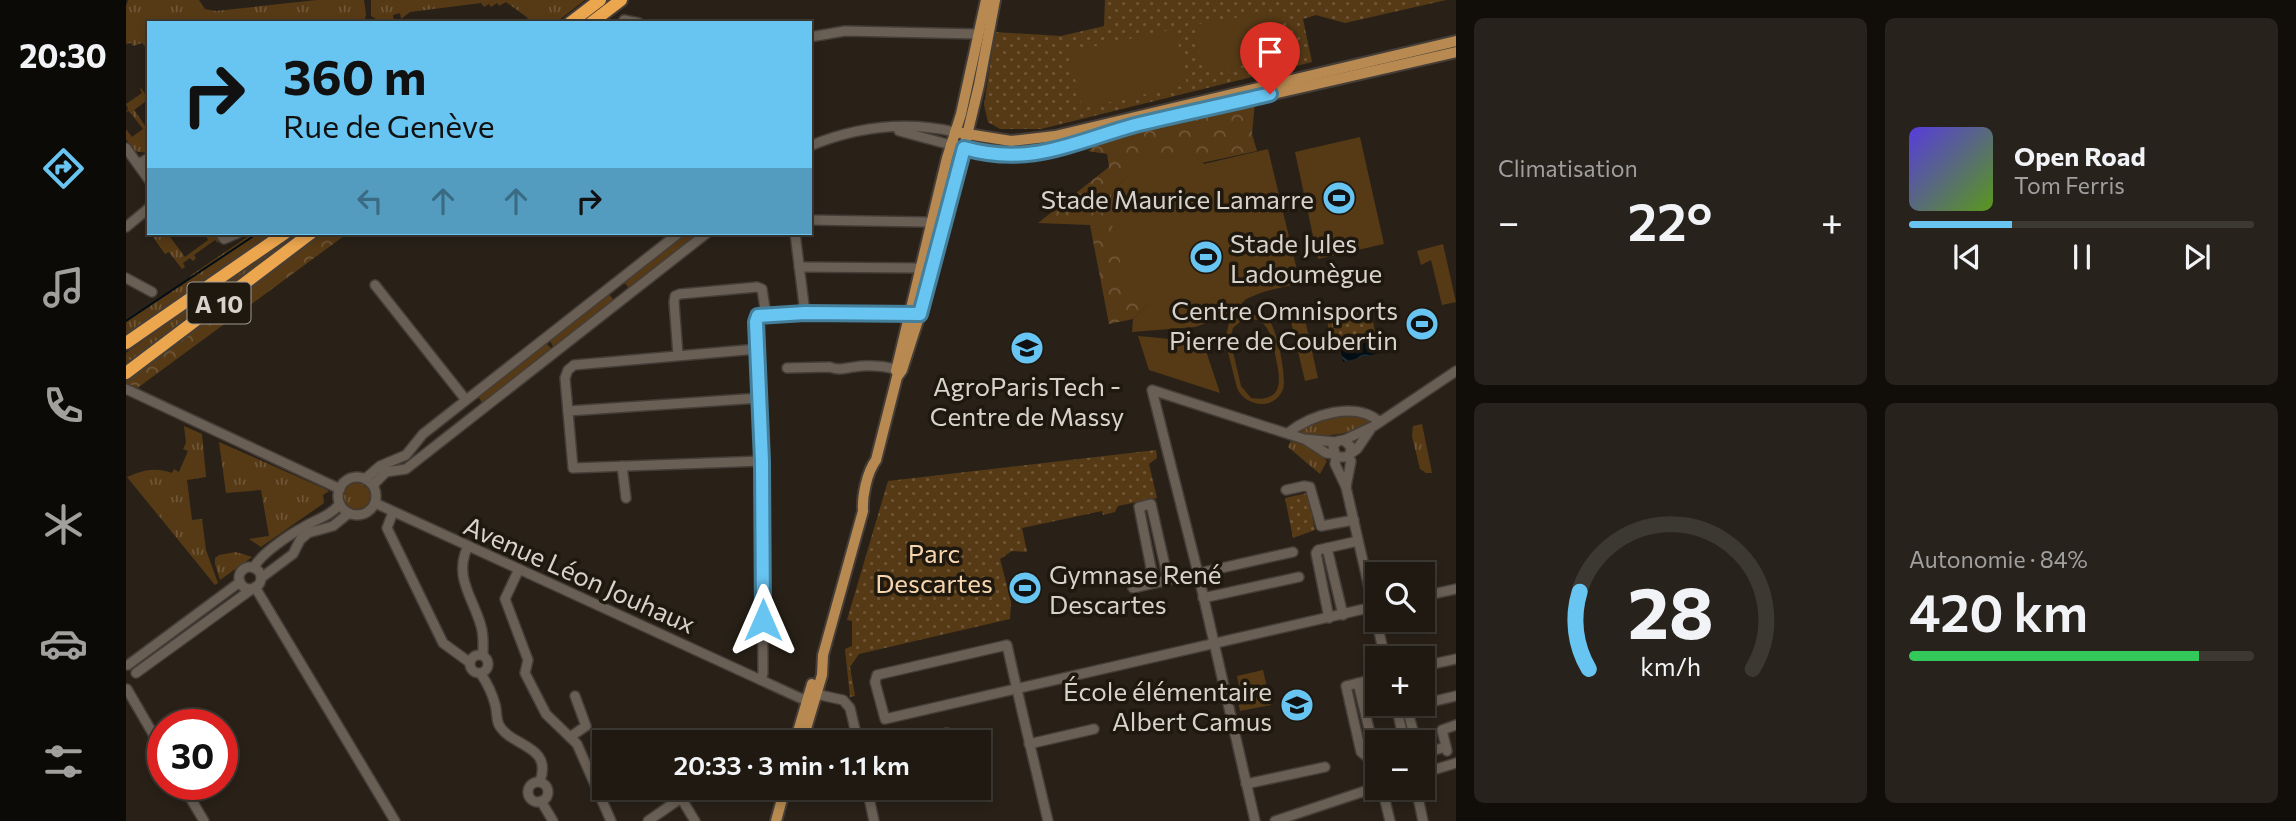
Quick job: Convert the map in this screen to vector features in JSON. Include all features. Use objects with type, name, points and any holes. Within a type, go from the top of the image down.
[{"type":"highway","points":[[573,21],[600,0]]},
{"type":"highway","points":[[593,21],[621,0]]},
{"type":"highway","name":"A 10","points":[[127,343],[282,235]]},
{"type":"highway","name":"A 10","points":[[126,373],[309,235]]},
{"type":"main road","points":[[915,313],[920,268],[986,0]]},
{"type":"main road","points":[[805,730],[822,655],[863,511],[869,503],[874,485],[878,467],[876,460],[897,373],[902,370],[915,313],[964,148],[995,0]]},
{"type":"main road","points":[[955,132],[1012,141],[1055,136],[1455,43]]},
{"type":"main road","points":[[951,145],[1014,155],[1043,153],[1138,125],[1455,43]]},
{"type":"main road","points":[[800,730],[812,697]]},
{"type":"main road","points":[[776,821],[782,800]]},
{"type":"street","points":[[624,20],[629,21]]},
{"type":"street","points":[[812,37],[845,31],[978,34]]},
{"type":"street","points":[[812,145],[852,131],[883,128],[942,129],[955,132]]},
{"type":"street","points":[[883,128],[951,145]]},
{"type":"street","points":[[126,148],[147,177]]},
{"type":"street","points":[[138,164],[147,159]]},
{"type":"street","points":[[126,227],[147,210]]},
{"type":"street","points":[[812,220],[931,223],[943,226]]},
{"type":"street","points":[[369,482],[380,466],[406,455],[423,434],[676,235]]},
{"type":"street","points":[[369,482],[386,472],[406,469],[704,235]]},
{"type":"street","points":[[795,235],[805,313]]},
{"type":"street","points":[[799,267],[920,268]]},
{"type":"street","points":[[126,278],[152,292]]},
{"type":"street","points":[[375,285],[467,400],[479,403],[477,413]]},
{"type":"street","points":[[612,285],[614,299],[623,298]]},
{"type":"street","points":[[612,285],[624,286],[623,298]]},
{"type":"street","points":[[678,355],[675,296],[757,287],[765,293],[762,316],[756,322],[762,461],[761,680]]},
{"type":"street","points":[[762,316],[805,313],[915,313]]},
{"type":"street","points":[[757,349],[574,365],[565,373],[573,468],[762,461]]},
{"type":"street","points":[[787,368],[885,367],[897,373]]},
{"type":"street","points":[[1365,568],[1346,487],[1335,464],[1332,449],[1340,441],[1377,424],[1456,371]]},
{"type":"street","points":[[1255,821],[1198,573],[1152,390],[1288,433],[1304,439],[1326,453],[1344,458],[1357,449],[1377,424]]},
{"type":"street","points":[[127,391],[340,489]]},
{"type":"street","points":[[568,411],[760,398]]},
{"type":"street","points":[[1288,433],[1307,421],[1327,414],[1357,412],[1374,417],[1377,424]]},
{"type":"street","points":[[1304,439],[1340,441],[1351,447],[1346,487]]},
{"type":"street","points":[[622,466],[626,498]]},
{"type":"street","points":[[254,568],[256,562],[303,526],[330,515],[340,504],[340,489],[347,480],[353,478],[369,482],[376,491],[375,503],[368,512],[349,513],[340,504]]},
{"type":"street","points":[[1286,489],[1304,486],[1312,489],[1321,526],[1354,520]]},
{"type":"street","name":"Avenue Léon Jouhaux","points":[[375,503],[800,698],[843,700],[850,708],[855,730]]},
{"type":"street","points":[[1154,583],[1139,507],[1151,504],[1168,579]]},
{"type":"street","points":[[393,512],[387,528],[443,643],[469,662],[474,671],[481,674],[495,702],[499,725],[506,733],[535,751],[542,765],[540,781],[527,792],[531,800],[541,801],[547,796],[548,789],[540,781]]},
{"type":"street","points":[[136,673],[254,588],[261,578],[293,554],[300,540],[308,533],[333,526],[349,513]]},
{"type":"street","points":[[1329,618],[1315,556],[1318,550],[1358,541]]},
{"type":"street","points":[[468,546],[461,569],[481,625],[483,654],[488,667],[481,674]]},
{"type":"street","points":[[1327,548],[1343,615]]},
{"type":"street","points":[[1133,588],[1293,552]]},
{"type":"street","points":[[254,568],[261,578]]},
{"type":"street","points":[[147,723],[127,689],[136,681],[136,673],[127,665],[240,582],[242,571],[254,568]]},
{"type":"street","points":[[519,569],[505,599],[528,660],[525,673],[546,714],[577,744],[611,821]]},
{"type":"street","points":[[1203,598],[1299,577]]},
{"type":"street","points":[[240,582],[245,587],[254,588]]},
{"type":"street","points":[[254,588],[395,821]]},
{"type":"street","points":[[1435,593],[1456,589]]},
{"type":"street","points":[[1048,821],[1029,744],[1017,689],[1007,645],[877,675],[875,682],[885,719],[1017,689],[1214,645],[1365,610]]},
{"type":"street","points":[[469,662],[474,656],[483,654]]},
{"type":"street","points":[[1435,663],[1456,659]]},
{"type":"street","points":[[1365,681],[1358,683],[1365,711]]},
{"type":"street","points":[[570,737],[586,726],[575,696]]},
{"type":"street","points":[[1435,700],[1456,696]]},
{"type":"street","points":[[1435,751],[1446,749],[1442,730],[1456,725]]},
{"type":"street","points":[[1029,744],[1094,729]]},
{"type":"street","points":[[1435,769],[1456,763]]},
{"type":"street","points":[[1247,784],[1325,767]]},
{"type":"street","points":[[1275,821],[1365,792]]},
{"type":"street","points":[[192,800],[204,821]]},
{"type":"street","points":[[648,821],[678,800]]},
{"type":"street","points":[[682,800],[695,821]]},
{"type":"street","points":[[870,800],[874,821]]},
{"type":"street","points":[[1384,800],[1390,821]]},
{"type":"street","points":[[1419,800],[1423,821]]},
{"type":"street","points":[[541,801],[553,821]]},
{"type":"green space","points":[[128,0],[199,0],[205,9],[216,11],[317,0],[364,0],[366,15],[364,21],[147,21],[147,49],[142,43],[133,46],[131,43],[126,44]]},
{"type":"green space","points":[[371,0],[585,0],[558,21],[525,21],[528,18],[506,2],[491,7],[489,4],[484,7],[481,3],[410,12],[401,19],[400,13],[393,15],[394,21],[380,21],[371,16]]},
{"type":"green space","points":[[1105,0],[1446,0],[1345,23],[1316,15],[1303,19],[1312,62],[1041,129],[1000,129],[988,122],[984,105],[995,32],[1061,36],[1104,26]]},
{"type":"green space","points":[[1280,10],[1286,58],[1256,60],[1245,65],[1203,72],[1194,25]]},
{"type":"green space","points":[[1175,29],[1187,85],[1082,108],[1069,52]]},
{"type":"green space","points":[[140,89],[147,96],[147,100],[134,110],[147,128],[147,153],[134,151],[126,139],[126,129],[132,137],[143,129],[129,111],[126,112],[126,104],[142,93]]},
{"type":"green space","points":[[1255,102],[1252,134],[1257,151],[1123,180],[1112,194],[1108,207],[1147,305],[1133,319],[1109,324],[1090,225],[1038,223],[1109,167],[1107,154],[1088,151],[1100,142],[1136,130]]},
{"type":"green space","name":"Stade Maurice Lamarre","points":[[1360,137],[1384,244],[1318,259],[1295,152]]},
{"type":"green space","name":"Stade Jules Ladoumègue","points":[[1268,149],[1300,283],[1246,299],[1231,314],[1195,327],[1132,332],[1133,319],[1147,305],[1126,288],[1108,206],[1113,193],[1123,180],[1151,159],[1193,154],[1204,164]]},
{"type":"green space","points":[[151,235],[168,235],[185,257],[208,240],[206,236],[215,235],[219,241],[218,243],[215,240],[194,255],[196,258],[193,261],[190,258],[183,263],[185,267],[182,269],[169,252],[165,254]]},
{"type":"green space","points":[[250,235],[271,235],[126,334],[126,320],[191,278],[190,276]]},
{"type":"green space","points":[[320,235],[345,235],[136,389],[126,384],[126,381]]},
{"type":"green space","points":[[681,235],[700,235],[629,291],[627,285],[622,282]]},
{"type":"green space","points":[[284,240],[287,244],[126,366],[126,353]]},
{"type":"green space","points":[[1443,244],[1456,302],[1442,305],[1431,260],[1421,265],[1417,251]]},
{"type":"green space","points":[[608,293],[615,302],[554,348],[549,339]]},
{"type":"green space","points":[[1302,306],[1318,378],[1305,381],[1288,309]]},
{"type":"green space","points":[[1370,307],[1375,332],[1331,341],[1326,316]]},
{"type":"green space","points":[[1244,314],[1251,314],[1263,317],[1272,326],[1284,375],[1283,389],[1274,401],[1260,404],[1253,402],[1246,399],[1237,388],[1225,340],[1229,323]],"holes":[[[1243,319],[1259,320],[1271,337],[1279,375],[1274,394],[1261,399],[1251,398],[1241,386],[1230,339],[1233,328]]]},
{"type":"green space","points":[[1138,336],[1203,342],[1220,393],[1149,370]]},
{"type":"green space","points":[[545,342],[552,349],[483,406],[476,397]]},
{"type":"green space","points":[[1331,415],[1360,416],[1372,420],[1354,430],[1335,435],[1295,432],[1300,427]]},
{"type":"green space","points":[[1422,424],[1432,473],[1420,469],[1412,436],[1413,426]]},
{"type":"green space","points":[[184,426],[202,434],[206,477],[187,480],[192,520],[202,519],[206,550],[218,583],[215,585],[127,477],[149,470],[172,473],[174,469],[179,472],[188,451],[183,449],[186,443]]},
{"type":"green space","points":[[1292,439],[1314,450],[1327,461],[1320,474],[1288,447]]},
{"type":"green space","points":[[219,442],[329,491],[323,495],[324,503],[261,547],[249,539],[269,536],[261,490],[226,493]]},
{"type":"green space","name":"Parc Descartes","points":[[1156,450],[1157,458],[1149,464],[1157,498],[1118,506],[1115,512],[1103,515],[1102,511],[1022,528],[1027,552],[1012,551],[1000,559],[1011,602],[1010,619],[859,654],[850,667],[855,696],[850,697],[845,649],[852,646],[852,621],[847,620],[888,481]]},
{"type":"green space","points":[[357,483],[366,487],[370,496],[366,505],[357,509],[348,505],[344,496],[348,487]]},
{"type":"green space","points":[[1307,493],[1315,530],[1293,538],[1285,498]]},
{"type":"green space","points":[[236,552],[252,557],[220,580],[215,558]]},
{"type":"green space","points":[[1263,670],[1271,705],[1240,711],[1236,692],[1240,691],[1237,676]]},
{"type":"water","points":[[1376,340],[1379,353],[1343,362],[1340,348]]},
{"type":"waterway","points":[[126,321],[255,235]]},
{"type":"place","name":"Stade Maurice Lamarre","points":[[1339,198]]},
{"type":"place","name":"Stade Jules Ladoumègue","points":[[1206,257]]},
{"type":"place","name":"Centre Omnisports Pierre de Coubertin","points":[[1422,324]]},
{"type":"place","name":"AgroParisTech - Centre de Massy","points":[[1027,348]]},
{"type":"place","name":"Gymnase René Descartes","points":[[1025,588]]},
{"type":"place","name":"École élémentaire Albert Camus","points":[[1297,705]]},
{"type":"route","points":[[763,620],[758,316],[805,313],[920,314],[964,148],[994,154],[1043,153],[1138,125],[1270,94]]}]
